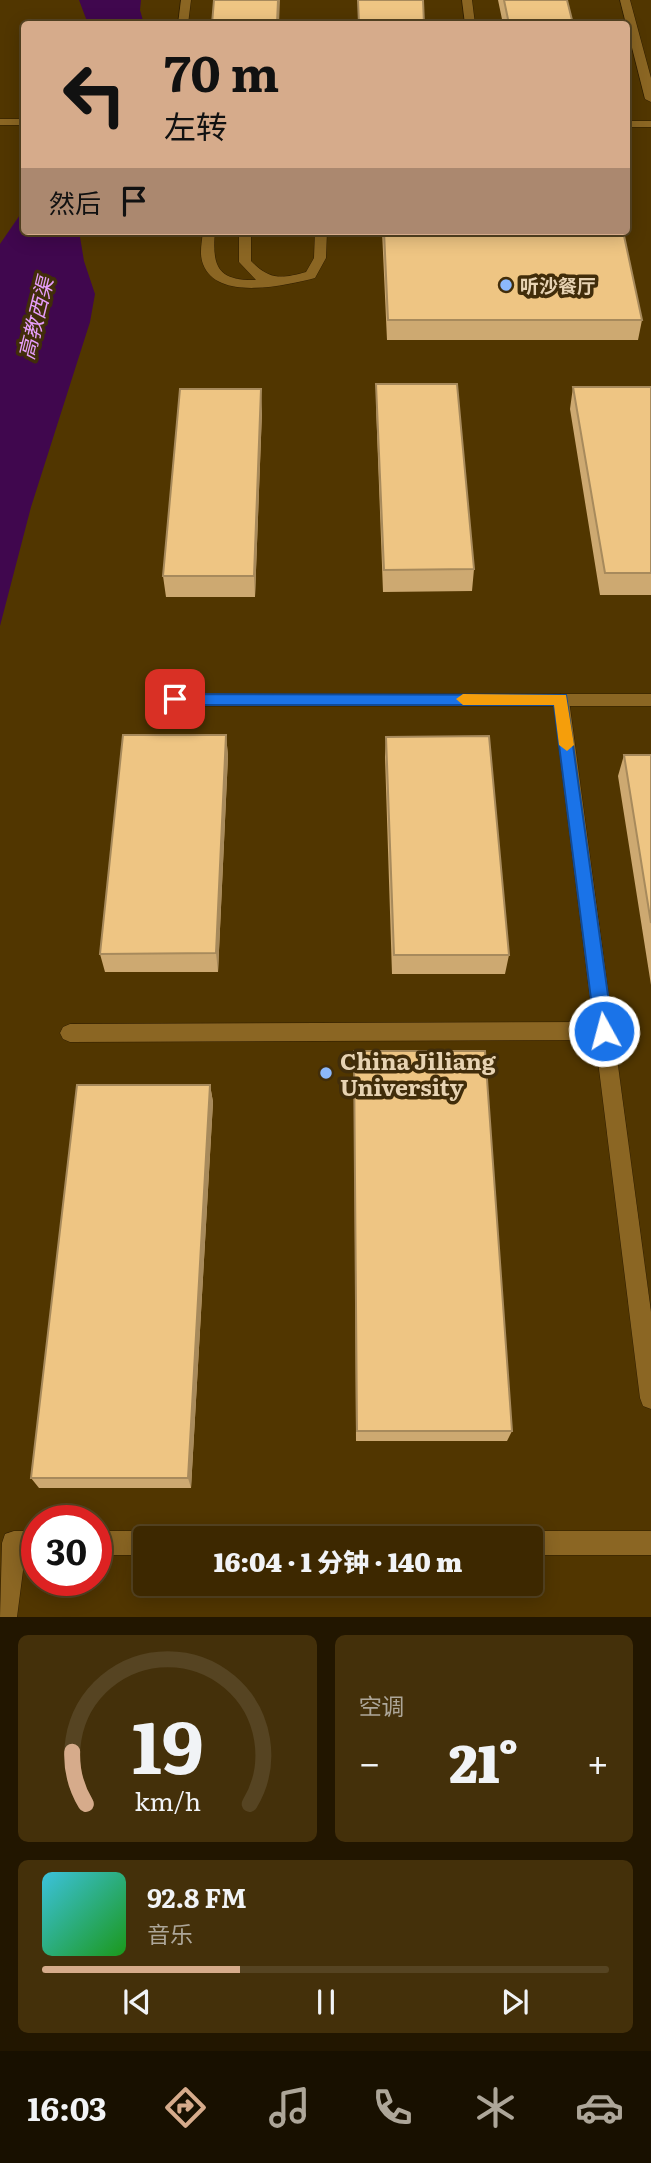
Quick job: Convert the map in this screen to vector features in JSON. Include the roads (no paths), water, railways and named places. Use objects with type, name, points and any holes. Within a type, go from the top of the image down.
[{"type":"street","points":[[183,21],[186,0]]},
{"type":"street","points":[[467,0],[470,21]]},
{"type":"street","points":[[625,0],[651,99]]},
{"type":"street","points":[[0,122],[21,122]]},
{"type":"street","points":[[630,124],[651,124]]},
{"type":"street","points":[[209,235],[208,258],[215,274],[233,283],[257,284],[294,280],[311,275],[320,258],[321,235]]},
{"type":"street","points":[[245,235],[244,262],[261,278],[294,280]]},
{"type":"street","points":[[175,699],[651,699]]},
{"type":"street","points":[[561,699],[651,1398]]},
{"type":"street","points":[[70,1032],[604,1031]]},
{"type":"street","points":[[5,1617],[14,1543],[21,1543]]},
{"type":"street","points":[[112,1543],[133,1543]]},
{"type":"street","points":[[543,1543],[651,1543]]},
{"type":"water","points":[[79,0],[141,0],[143,21],[87,21]]},
{"type":"water","name":"高教西渠","points":[[21,213],[21,235],[80,235],[84,261],[95,294],[90,322],[31,507],[0,626],[0,244]]},
{"type":"place","name":"听沙餐厅","points":[[506,285]]},
{"type":"place","name":"China Jiliang University","points":[[326,1073]]}]
